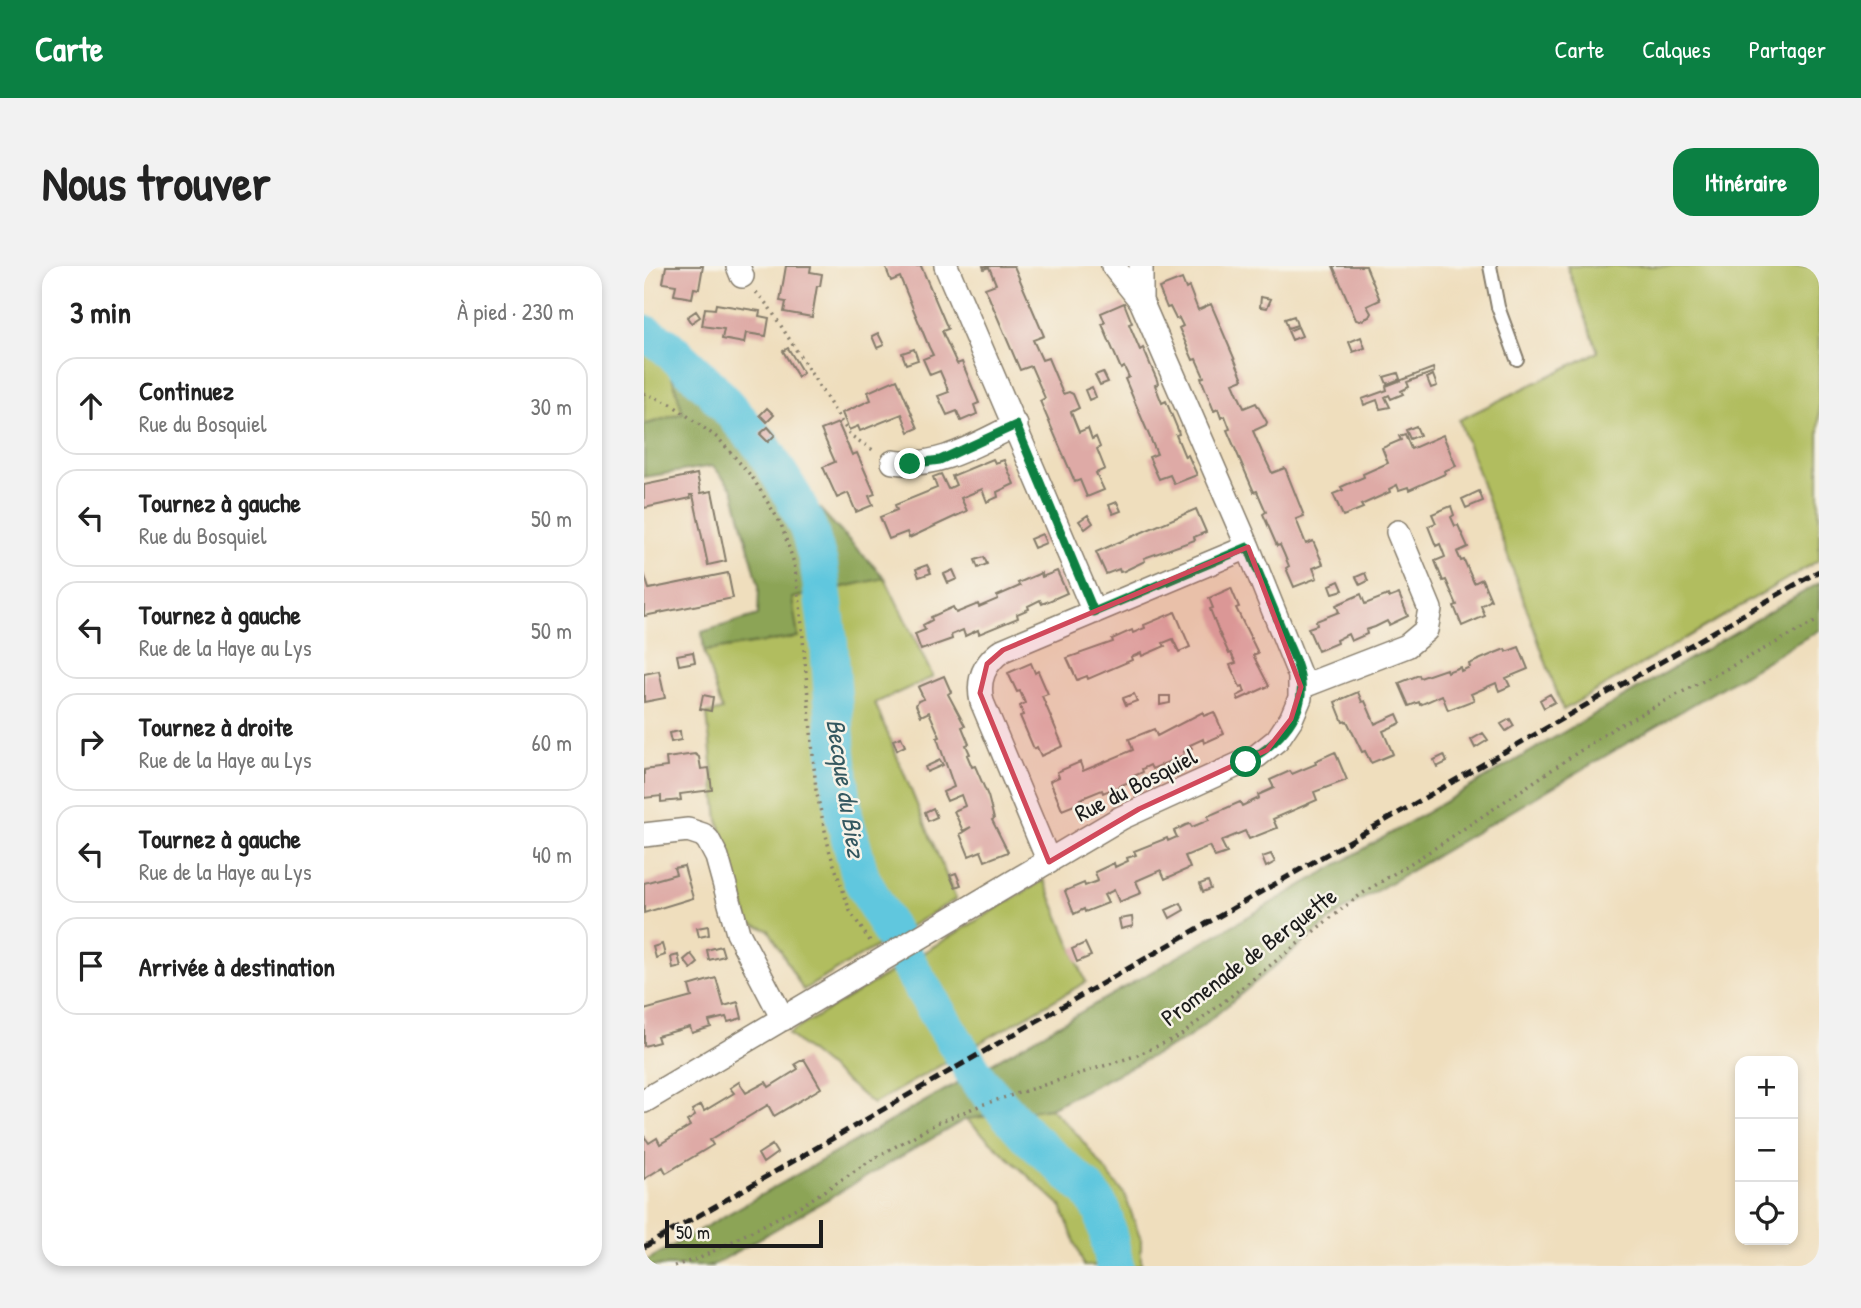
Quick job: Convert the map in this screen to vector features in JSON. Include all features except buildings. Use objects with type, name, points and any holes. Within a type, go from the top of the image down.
[{"type":"street","points":[[946,266],[1094,612]]},
{"type":"street","points":[[1113,266],[1141,301],[1248,547],[1296,664],[1301,687],[1407,646],[1426,631],[1430,609],[1398,532]]},
{"type":"street","points":[[1141,266],[1141,301]]},
{"type":"street","points":[[893,462],[918,464],[940,460],[1016,425]]},
{"type":"street","points":[[1049,862],[982,702],[980,684],[987,664],[1003,650],[1248,547]]},
{"type":"street","name":"Rue du Bosquiel","points":[[644,1101],[1139,809],[1268,750],[1285,731],[1301,687]]},
{"type":"street","points":[[644,835],[688,830],[703,835],[708,840],[717,857],[738,933],[782,1019]]},
{"type":"lane","points":[[1490,266],[1498,307],[1517,359]]},
{"type":"path","points":[[740,271],[769,307],[850,435],[893,462]]},
{"type":"path","points":[[644,393],[671,404],[719,439],[752,477],[781,524],[794,563],[816,790],[830,853],[850,911],[886,959]]},
{"type":"path","name":"Promenade de Berguette","points":[[674,1266],[700,1258],[781,1216],[939,1122],[981,1105],[1135,1056],[1180,1037],[1360,895],[1614,728],[1819,620]]},
{"type":"highlighted area","points":[[1248,547],[1301,687],[1291,719],[1267,750],[1139,809],[1049,862],[980,693],[987,664],[1003,650]]},
{"type":"green space","points":[[1567,266],[1819,266],[1819,560],[1563,710],[1459,420],[1598,352]]},
{"type":"green space","points":[[644,320],[658,329],[683,413],[644,425]]},
{"type":"green space","points":[[658,329],[717,386],[815,503],[885,578],[792,598],[798,637],[704,651],[702,632],[758,615],[759,586],[733,489],[713,466],[644,477],[644,425],[683,413]]},
{"type":"green space","points":[[885,578],[933,677],[875,703],[956,899],[803,990],[769,930],[749,923],[718,820],[707,714],[722,710],[704,651],[798,637],[791,598]]},
{"type":"green space","points":[[1819,583],[1819,630],[1339,913],[1188,1038],[1050,1108],[966,1119],[712,1266],[644,1266],[644,1262],[1249,916]]},
{"type":"green space","points":[[1044,880],[1086,982],[873,1104],[788,1034]]},
{"type":"green space","points":[[1050,1108],[1077,1134],[1125,1195],[1141,1240],[1141,1266],[1084,1266],[1061,1206],[966,1119]]},
{"type":"waterway","name":"Becque du Biez","points":[[644,333],[666,346],[711,388],[762,446],[794,498],[809,530],[819,565],[829,643],[844,816],[861,878],[911,969],[979,1081],[1026,1134],[1089,1191],[1103,1212],[1115,1266]]},
{"type":"railway","points":[[644,1247],[1819,571]]},
{"type":"route","points":[[910,464],[940,460],[1016,425],[1094,612],[1248,547],[1296,664],[1301,687],[1296,710],[1285,731],[1268,750],[1246,762]]}]
